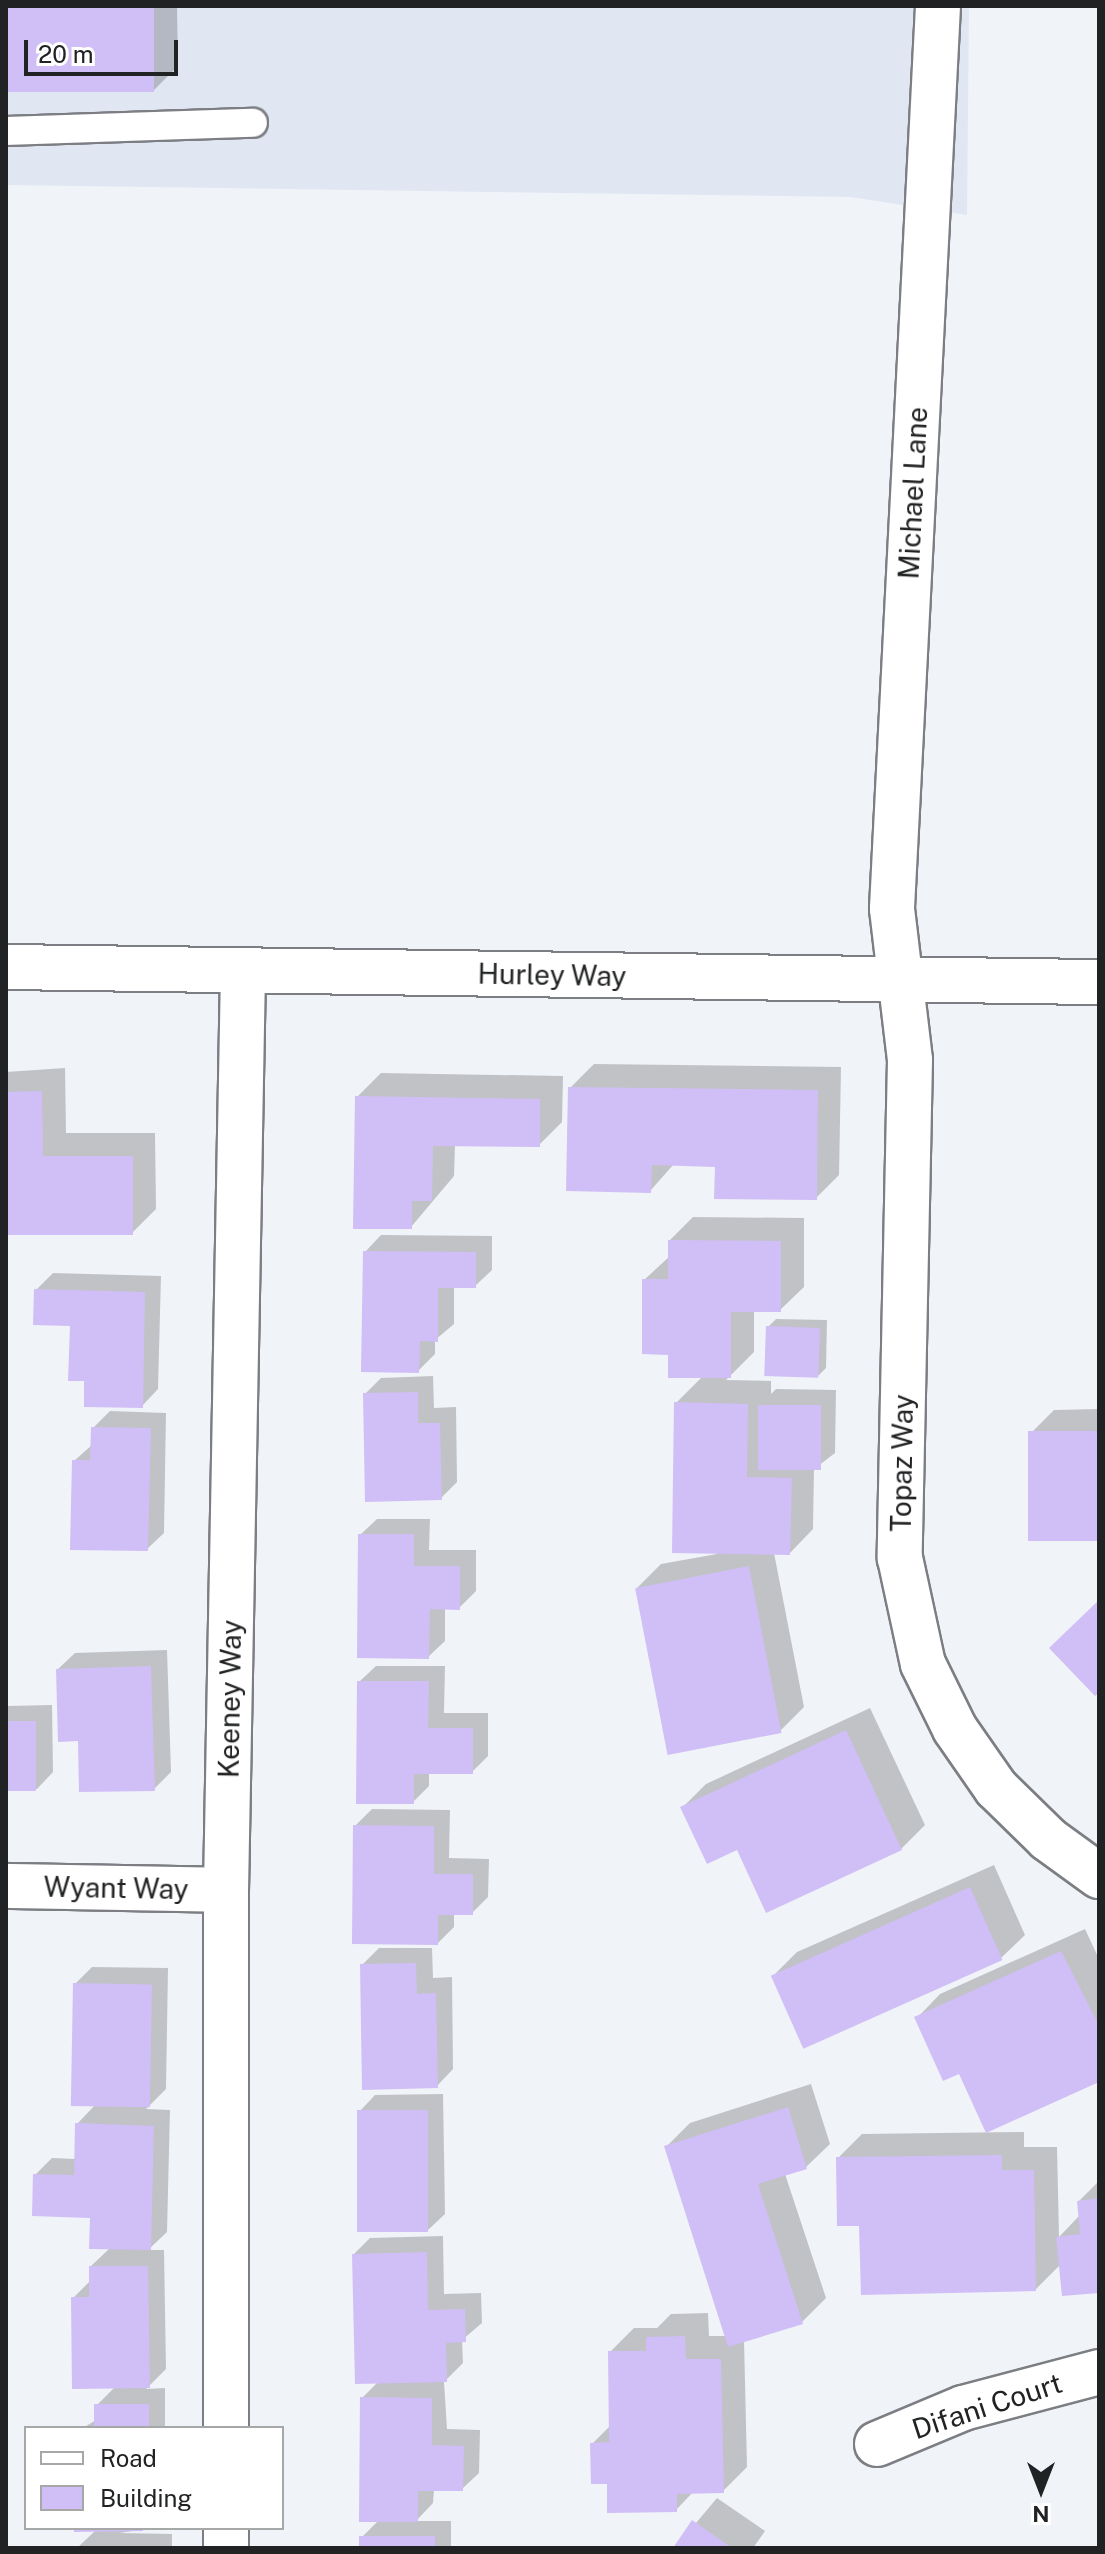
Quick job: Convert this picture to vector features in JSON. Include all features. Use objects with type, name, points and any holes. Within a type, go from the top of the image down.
[{"type":"street","name":"Michael Lane","points":[[900,979],[892,909],[938,6]]},
{"type":"street","name":"Hurley Way","points":[[6,967],[1099,982]]},
{"type":"street","name":"Keeney Way","points":[[226,2426],[226,1890],[243,971]]},
{"type":"street","name":"Topaz Way","points":[[900,979],[910,1060],[900,1558],[904,1594],[923,1664],[955,1729],[996,1788],[1048,1839],[1099,1876]]},
{"type":"street","name":"Wyant Way","points":[[6,1886],[226,1890]]},
{"type":"street","name":"Difani Court","points":[[877,2444],[963,2408],[1099,2372]]},
{"type":"lane","points":[[6,131],[253,123]]},
{"type":"shaded area","points":[[6,6],[969,6],[967,215],[851,197],[6,185]]},
{"type":"building","points":[[6,6],[154,6],[154,92],[6,92]]},
{"type":"building","points":[[568,1087],[818,1090],[817,1200],[714,1199],[715,1167],[652,1165],[651,1193],[566,1191]]},
{"type":"building","points":[[42,1091],[43,1156],[133,1156],[133,1235],[6,1235],[6,1092]]},
{"type":"building","points":[[355,1096],[540,1099],[540,1147],[433,1146],[432,1201],[412,1201],[412,1229],[353,1229]]},
{"type":"building","points":[[668,1240],[781,1241],[781,1312],[731,1312],[731,1378],[668,1378],[668,1355],[642,1354],[642,1279],[668,1279]]},
{"type":"building","points":[[363,1251],[476,1252],[476,1288],[438,1288],[438,1342],[420,1341],[419,1373],[361,1372]]},
{"type":"building","points":[[34,1289],[145,1292],[143,1408],[84,1407],[84,1381],[68,1381],[70,1326],[33,1325]]},
{"type":"building","points":[[766,1326],[820,1328],[818,1378],[764,1376]]},
{"type":"building","points":[[418,1392],[418,1423],[440,1423],[442,1500],[365,1502],[363,1393]]},
{"type":"building","points":[[674,1402],[748,1404],[747,1477],[792,1478],[790,1555],[672,1553]]},
{"type":"building","points":[[758,1405],[821,1405],[821,1470],[758,1470]]},
{"type":"building","points":[[91,1427],[151,1428],[148,1551],[70,1550],[72,1460],[90,1460]]},
{"type":"building","points":[[1028,1431],[1099,1431],[1099,1541],[1028,1541]]},
{"type":"building","points":[[358,1534],[414,1534],[414,1566],[460,1566],[460,1610],[430,1609],[429,1659],[357,1658]]},
{"type":"building","points":[[749,1566],[781,1733],[668,1755],[635,1588]]},
{"type":"building","points":[[1099,1600],[1099,1693],[1095,1696],[1049,1648]]},
{"type":"building","points":[[151,1666],[155,1791],[79,1792],[78,1741],[58,1742],[56,1669]]},
{"type":"building","points":[[357,1681],[429,1681],[428,1728],[473,1728],[473,1774],[414,1774],[414,1804],[356,1804]]},
{"type":"building","points":[[6,1721],[36,1721],[36,1791],[6,1791]]},
{"type":"building","points":[[846,1730],[902,1850],[766,1913],[737,1850],[707,1864],[680,1807]]},
{"type":"building","points":[[353,1825],[434,1826],[434,1874],[473,1874],[473,1915],[438,1915],[438,1945],[352,1944]]},
{"type":"building","points":[[970,1887],[1003,1960],[803,2049],[771,1976]]},
{"type":"building","points":[[1061,1951],[1099,2025],[1099,2082],[986,2133],[959,2074],[943,2081],[914,2017]]},
{"type":"building","points":[[416,1963],[417,1994],[436,1993],[438,2088],[362,2090],[360,1964]]},
{"type":"building","points":[[73,1983],[152,1984],[150,2107],[71,2106]]},
{"type":"building","points":[[788,2107],[807,2169],[758,2184],[803,2324],[728,2347],[664,2146]]},
{"type":"building","points":[[357,2110],[428,2110],[428,2232],[357,2232]]},
{"type":"building","points":[[75,2123],[154,2126],[151,2250],[89,2249],[90,2218],[32,2216],[33,2174],[74,2175]]},
{"type":"building","points":[[1002,2155],[1002,2170],[1034,2170],[1036,2291],[861,2295],[859,2226],[837,2226],[836,2157]]},
{"type":"building","points":[[1099,2198],[1099,2293],[1062,2296],[1056,2237],[1080,2234],[1077,2201]]},
{"type":"building","points":[[427,2252],[428,2310],[465,2309],[466,2342],[446,2343],[447,2382],[355,2384],[352,2254]]},
{"type":"building","points":[[89,2266],[148,2266],[150,2388],[72,2389],[71,2297],[89,2297]]},
{"type":"building","points":[[685,2336],[686,2359],[721,2359],[724,2493],[677,2494],[677,2512],[607,2513],[607,2484],[591,2484],[590,2443],[609,2442],[608,2351],[646,2351],[646,2337]]},
{"type":"building","points":[[360,2397],[432,2398],[432,2445],[464,2446],[463,2491],[418,2491],[418,2522],[359,2522]]},
{"type":"building","points":[[94,2404],[149,2404],[149,2426],[94,2426]]},
{"type":"building","points":[[692,2520],[732,2548],[673,2548]]},
{"type":"building","points":[[74,2530],[143,2530],[143,2531]]},
{"type":"building","points":[[359,2536],[435,2536],[435,2548],[359,2548]]}]
